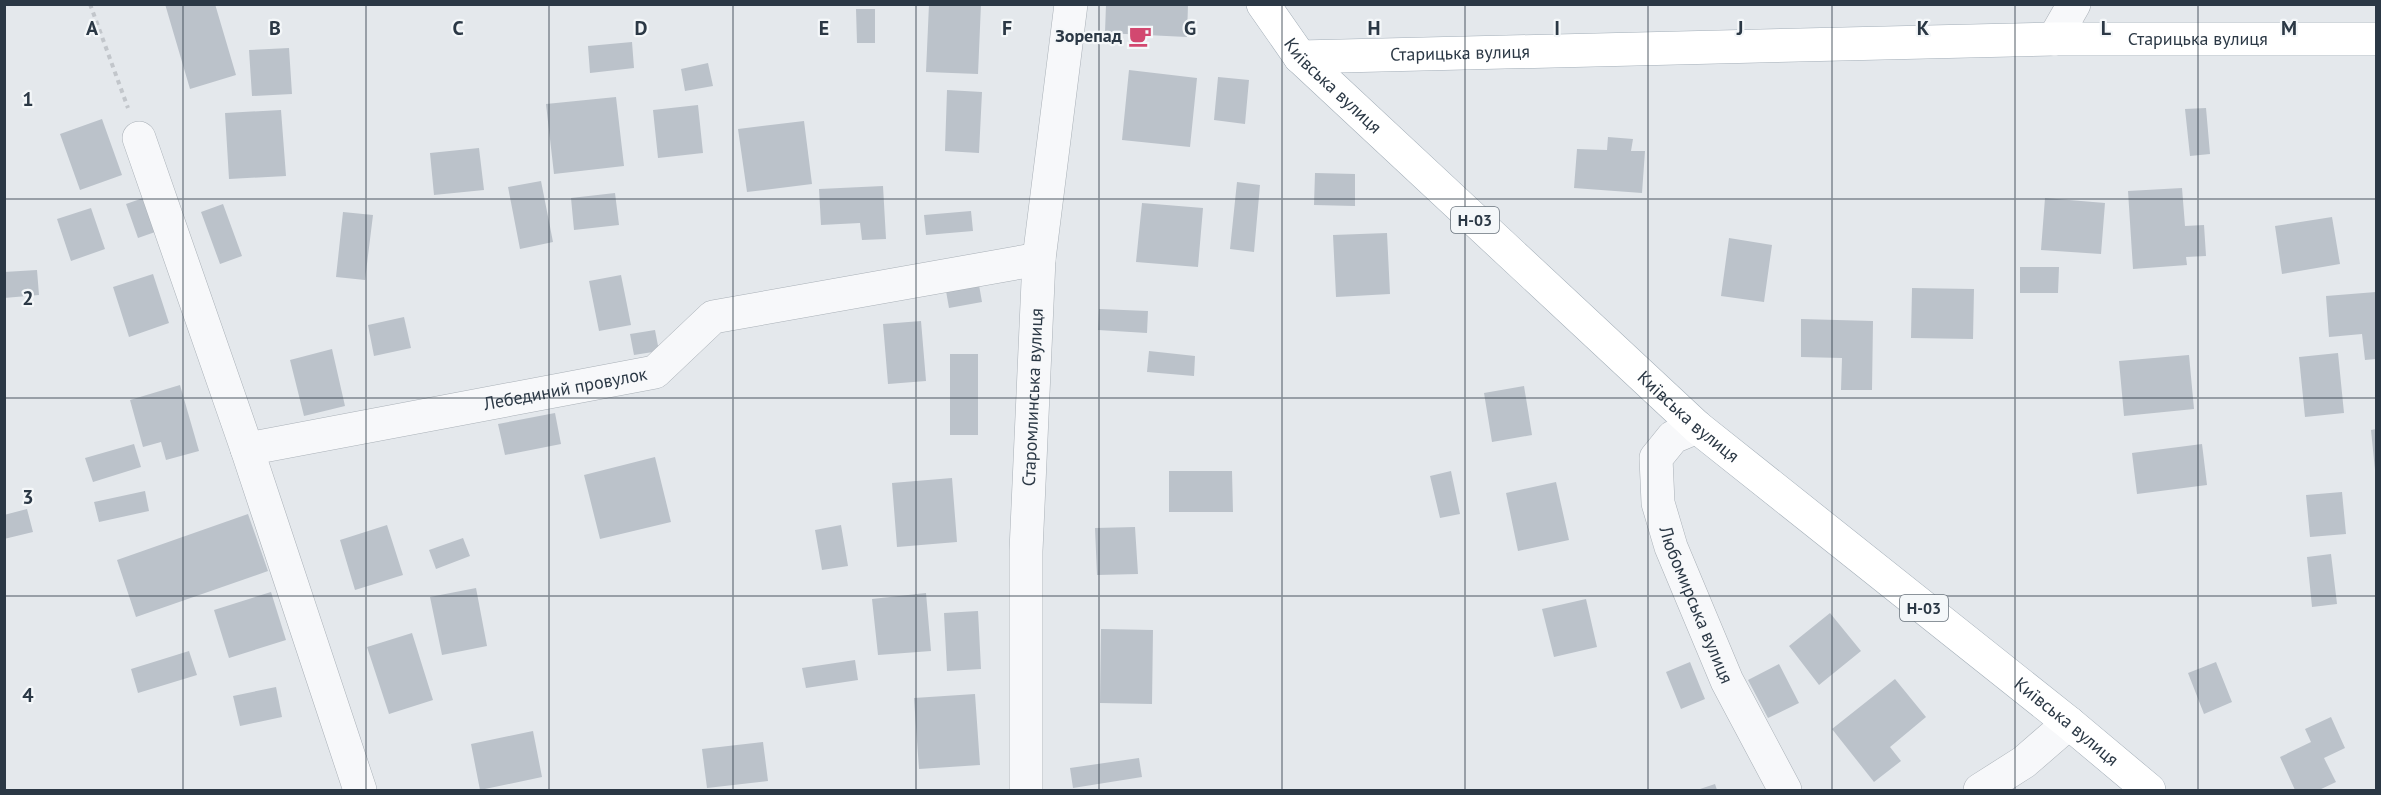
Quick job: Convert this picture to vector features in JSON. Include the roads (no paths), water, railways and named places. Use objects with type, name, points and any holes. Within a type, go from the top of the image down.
[{"type":"main road","name":"Київська вулиця","points":[[1263,4],[1300,57],[1697,427],[2069,723],[2149,790]]},
{"type":"main road","name":"Старицька вулиця","points":[[1300,57],[2054,39],[2376,39]]},
{"type":"street","name":"Старомлинська вулиця","points":[[1026,790],[1026,551],[1039,259],[1071,4]]},
{"type":"street","points":[[2054,39],[2074,4]]},
{"type":"street","points":[[139,138],[247,449],[360,790]]},
{"type":"street","name":"Лебединий провулок","points":[[247,449],[655,372],[713,317],[1039,259]]},
{"type":"street","name":"Любомирська вулиця","points":[[1697,427],[1673,437],[1656,458],[1658,503],[1671,547],[1727,681],[1785,790]]},
{"type":"street","points":[[1980,790],[2024,762],[2069,723]]},
{"type":"place","name":"Зорепад","points":[[1140,36]]}]
